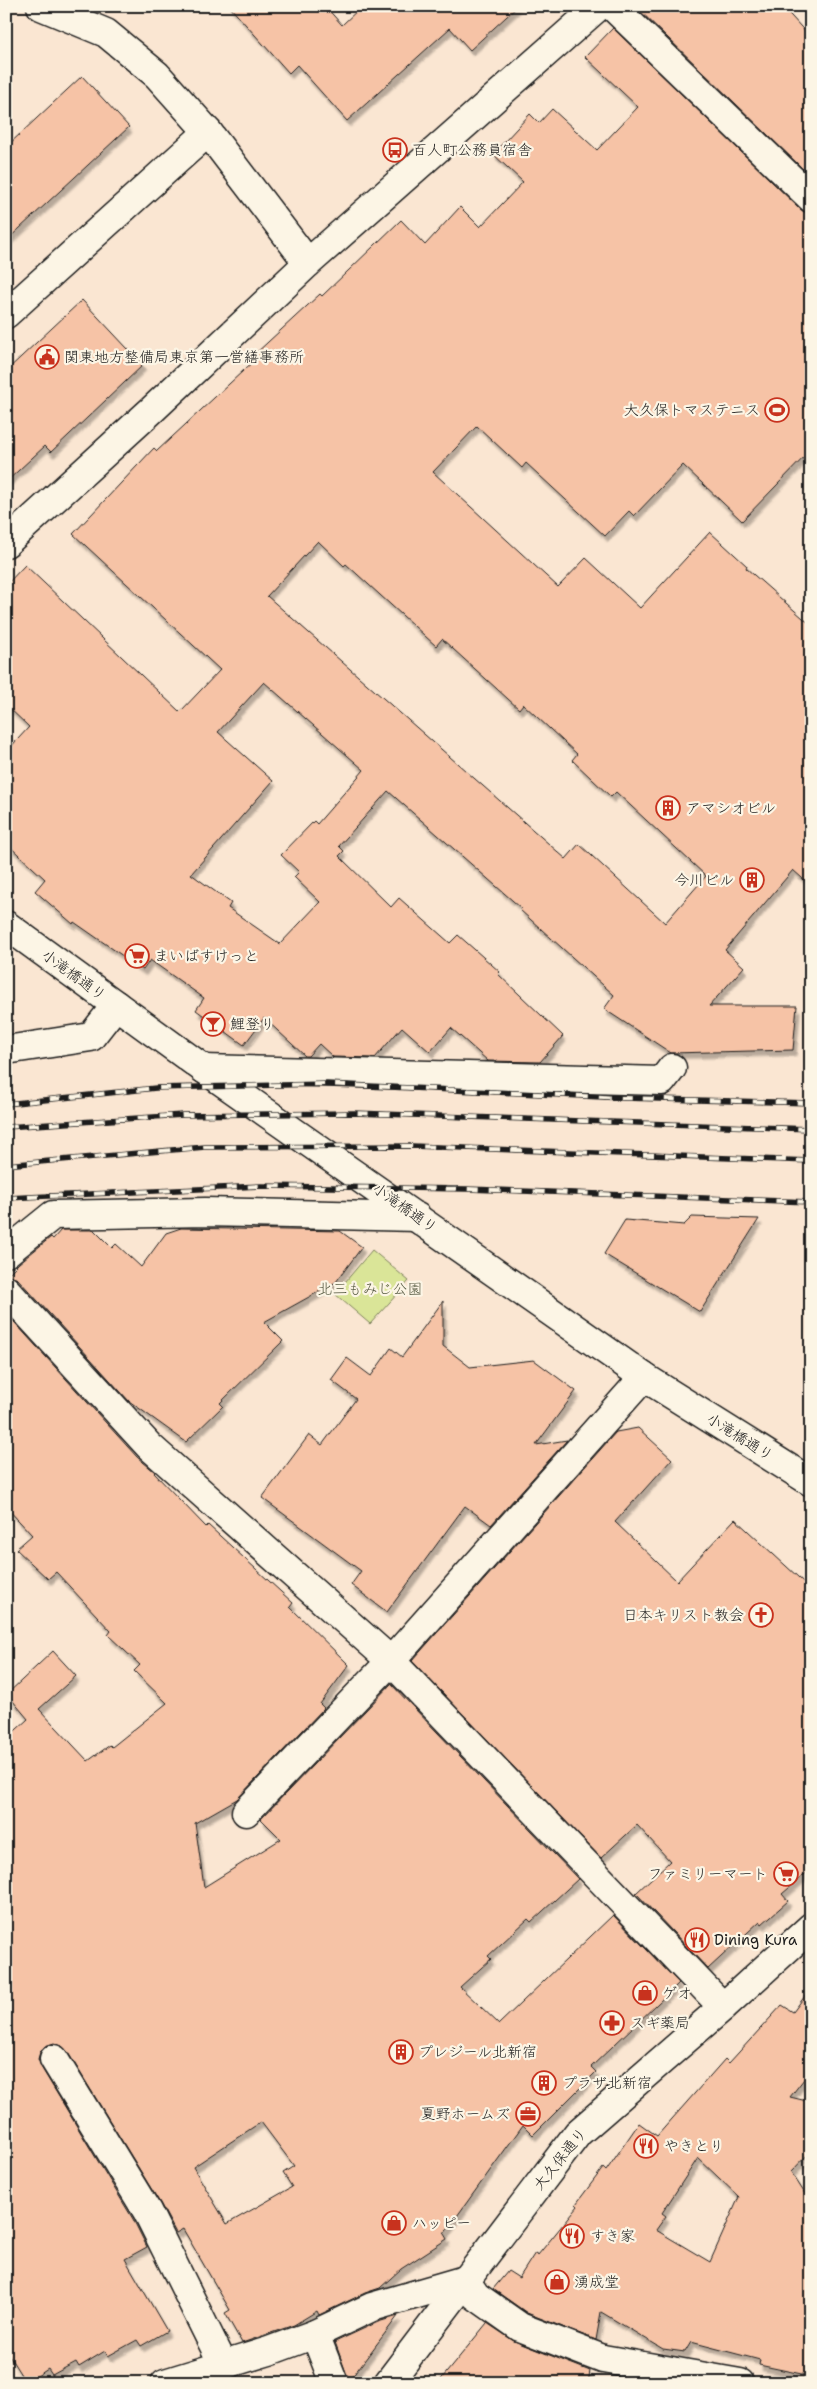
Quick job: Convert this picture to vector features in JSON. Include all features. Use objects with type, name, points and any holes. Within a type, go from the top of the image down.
[{"type":"street","points":[[41,6],[106,33],[134,54],[157,75],[208,132],[308,263]]},
{"type":"street","points":[[6,544],[154,410],[308,263],[599,6]]},
{"type":"street","points":[[612,6],[811,198]]},
{"type":"street","points":[[6,314],[208,132]]},
{"type":"street","name":"小滝橋通り","points":[[6,926],[204,1069],[644,1377],[811,1482]]},
{"type":"street","points":[[6,1050],[91,1037],[116,1005]]},
{"type":"street","points":[[204,1069],[662,1081],[672,1068]]},
{"type":"street","points":[[6,1253],[53,1215],[205,1212],[417,1217]]},
{"type":"street","points":[[6,1290],[149,1446],[391,1661],[723,2007]]},
{"type":"street","points":[[246,1812],[391,1661],[644,1377]]},
{"type":"street","name":"大久保通り","points":[[388,2383],[578,2133],[723,2007],[811,1927]]},
{"type":"street","points":[[54,2059],[147,2211],[224,2366]]},
{"type":"street","points":[[165,2383],[224,2366],[315,2334],[372,2308],[465,2280],[476,2296],[520,2327],[603,2360],[740,2383]]},
{"type":"street","points":[[315,2334],[334,2383]]},
{"type":"green space","name":"北三もみじ公園","points":[[372,1250],[409,1281],[370,1324],[335,1294]]},
{"type":"building","points":[[229,6],[325,6],[342,25],[362,6],[518,6],[470,50],[450,28],[347,121],[297,65],[289,73]]},
{"type":"building","points":[[635,6],[782,6],[811,38],[811,161],[803,169]]},
{"type":"building","points":[[613,28],[800,209],[811,217],[811,450],[742,521],[683,465],[634,516],[629,511],[605,536],[526,463],[522,468],[477,426],[433,472],[558,587],[586,558],[640,608],[710,532],[747,566],[746,568],[811,625],[811,886],[793,870],[725,950],[744,967],[709,1006],[797,1006],[793,1050],[671,1053],[604,1009],[614,995],[520,910],[521,908],[388,791],[339,846],[344,851],[339,856],[391,907],[399,898],[450,943],[458,935],[500,972],[498,974],[563,1036],[540,1062],[488,1061],[451,1028],[430,1052],[402,1027],[375,1058],[333,1057],[319,1044],[308,1056],[305,1056],[264,1018],[244,1045],[196,1010],[204,998],[150,960],[143,970],[74,922],[73,924],[35,891],[45,879],[6,843],[6,752],[29,727],[6,705],[6,585],[25,565],[180,712],[220,670],[73,534],[154,448],[157,451],[258,357],[255,354],[320,294],[322,296],[401,220],[425,245],[460,207],[480,227],[523,182],[493,154],[530,114],[539,123],[552,109],[597,150],[638,107],[585,57]],"holes":[[[318,541],[436,646],[442,639],[519,709],[523,704],[577,754],[572,760],[611,797],[616,792],[706,876],[665,923],[579,844],[566,859],[267,596]],[[264,682],[364,770],[317,824],[314,821],[281,855],[299,872],[294,877],[320,902],[280,944],[228,908],[231,903],[191,874],[273,781],[218,732]]]},
{"type":"building","points":[[82,76],[129,127],[6,241],[6,147]]},
{"type":"building","points":[[82,300],[143,365],[51,452],[45,446],[6,482],[6,371]]},
{"type":"building","points":[[692,1217],[759,1219],[700,1312],[604,1254],[625,1220],[684,1225]]},
{"type":"building","points":[[181,1228],[340,1231],[362,1247],[336,1282],[264,1322],[283,1341],[220,1403],[223,1406],[186,1442],[129,1401],[18,1279],[7,1275],[51,1237],[53,1239],[61,1230],[94,1230],[112,1248],[116,1244],[141,1267],[166,1233]]},
{"type":"building","points":[[443,1301],[443,1346],[470,1367],[534,1360],[576,1391],[536,1445],[567,1440],[491,1525],[465,1506],[387,1612],[351,1585],[361,1571],[262,1498],[309,1435],[322,1445],[356,1399],[331,1380],[347,1358],[371,1376],[391,1348],[402,1357]]},
{"type":"building","points":[[6,1313],[137,1457],[155,1472],[206,1527],[208,1525],[293,1603],[290,1607],[349,1665],[320,1704],[324,1708],[237,1799],[195,1823],[204,1887],[281,1839],[261,1819],[391,1684],[578,1879],[531,1922],[528,1919],[488,1956],[491,1959],[460,1987],[499,2024],[613,1915],[679,1983],[591,2067],[596,2072],[533,2135],[523,2125],[444,2234],[447,2239],[401,2269],[380,2288],[319,2315],[317,2311],[294,2325],[242,2343],[225,2313],[230,2310],[183,2229],[176,2233],[160,2203],[67,2051],[62,2046],[54,2043],[45,2046],[40,2052],[38,2059],[41,2067],[133,2219],[147,2247],[125,2259],[167,2331],[141,2346],[137,2340],[108,2356],[105,2351],[79,2367],[76,2362],[52,2375],[48,2369],[26,2383],[6,2351],[6,1739],[28,1719],[7,1694],[53,1651],[76,1676],[39,1709],[88,1761],[110,1745],[112,1747],[167,1703],[134,1671],[140,1665],[108,1635],[111,1631],[56,1572],[48,1579],[16,1549],[32,1535],[6,1507]],"holes":[[[261,2122],[294,2166],[283,2173],[292,2187],[227,2224],[193,2167]]]},
{"type":"building","points":[[638,1428],[672,1459],[615,1522],[677,1581],[735,1519],[811,1589],[811,1869],[782,1894],[788,1901],[762,1924],[760,1921],[708,1969],[636,1893],[670,1861],[637,1825],[601,1858],[412,1661],[616,1432]]},
{"type":"building","points":[[811,1988],[811,2070],[790,2097],[811,2102],[811,2151],[791,2172],[811,2203],[811,2376],[759,2365],[760,2360],[691,2342],[685,2352],[663,2349],[601,2312],[596,2340],[527,2313],[493,2289],[508,2271],[519,2278],[535,2253],[538,2255],[578,2206],[576,2204],[603,2168],[606,2171],[639,2123],[657,2136],[725,2059],[729,2063],[782,2005],[793,2012]],"holes":[[[698,2158],[739,2197],[710,2262],[656,2230],[666,2216],[662,2213]]]},
{"type":"building","points":[[398,2316],[349,2381],[335,2342],[378,2322]]},
{"type":"building","points":[[487,2323],[514,2341],[590,2371],[588,2383],[438,2383]]},
{"type":"railway","points":[[6,1104],[156,1088],[327,1084],[623,1098],[811,1103]]},
{"type":"railway","points":[[6,1127],[183,1115],[354,1113],[811,1129]]},
{"type":"railway","points":[[6,1165],[205,1147],[412,1146],[811,1161]]},
{"type":"railway","points":[[6,1198],[261,1186],[467,1189],[811,1202]]},
{"type":"place","name":"百人町公務員宿舎","points":[[395,150]]},
{"type":"place","name":"関東地方整備局東京第一営繕事務所","points":[[47,357]]},
{"type":"place","name":"大久保トマステニス","points":[[777,410]]},
{"type":"place","name":"アマシオビル","points":[[668,808]]},
{"type":"place","name":"今川ビル","points":[[752,880]]},
{"type":"place","name":"まいばすけっと","points":[[137,956]]},
{"type":"place","name":"鯉登り","points":[[213,1024]]},
{"type":"place","name":"日本キリスト教会","points":[[761,1615]]},
{"type":"place","name":"ファミリーマート","points":[[786,1874]]},
{"type":"place","name":"Dining Kura","points":[[697,1940]]},
{"type":"place","name":"ゲオ","points":[[645,1993]]},
{"type":"place","name":"スギ薬局","points":[[612,2023]]},
{"type":"place","name":"プレジール北新宿","points":[[401,2052]]},
{"type":"place","name":"プラザ北新宿","points":[[544,2083]]},
{"type":"place","name":"夏野ホームズ","points":[[528,2114]]},
{"type":"place","name":"やきとり","points":[[646,2146]]},
{"type":"place","name":"ハッピー","points":[[394,2223]]},
{"type":"place","name":"すき家","points":[[572,2236]]},
{"type":"place","name":"湧成堂","points":[[557,2282]]}]
